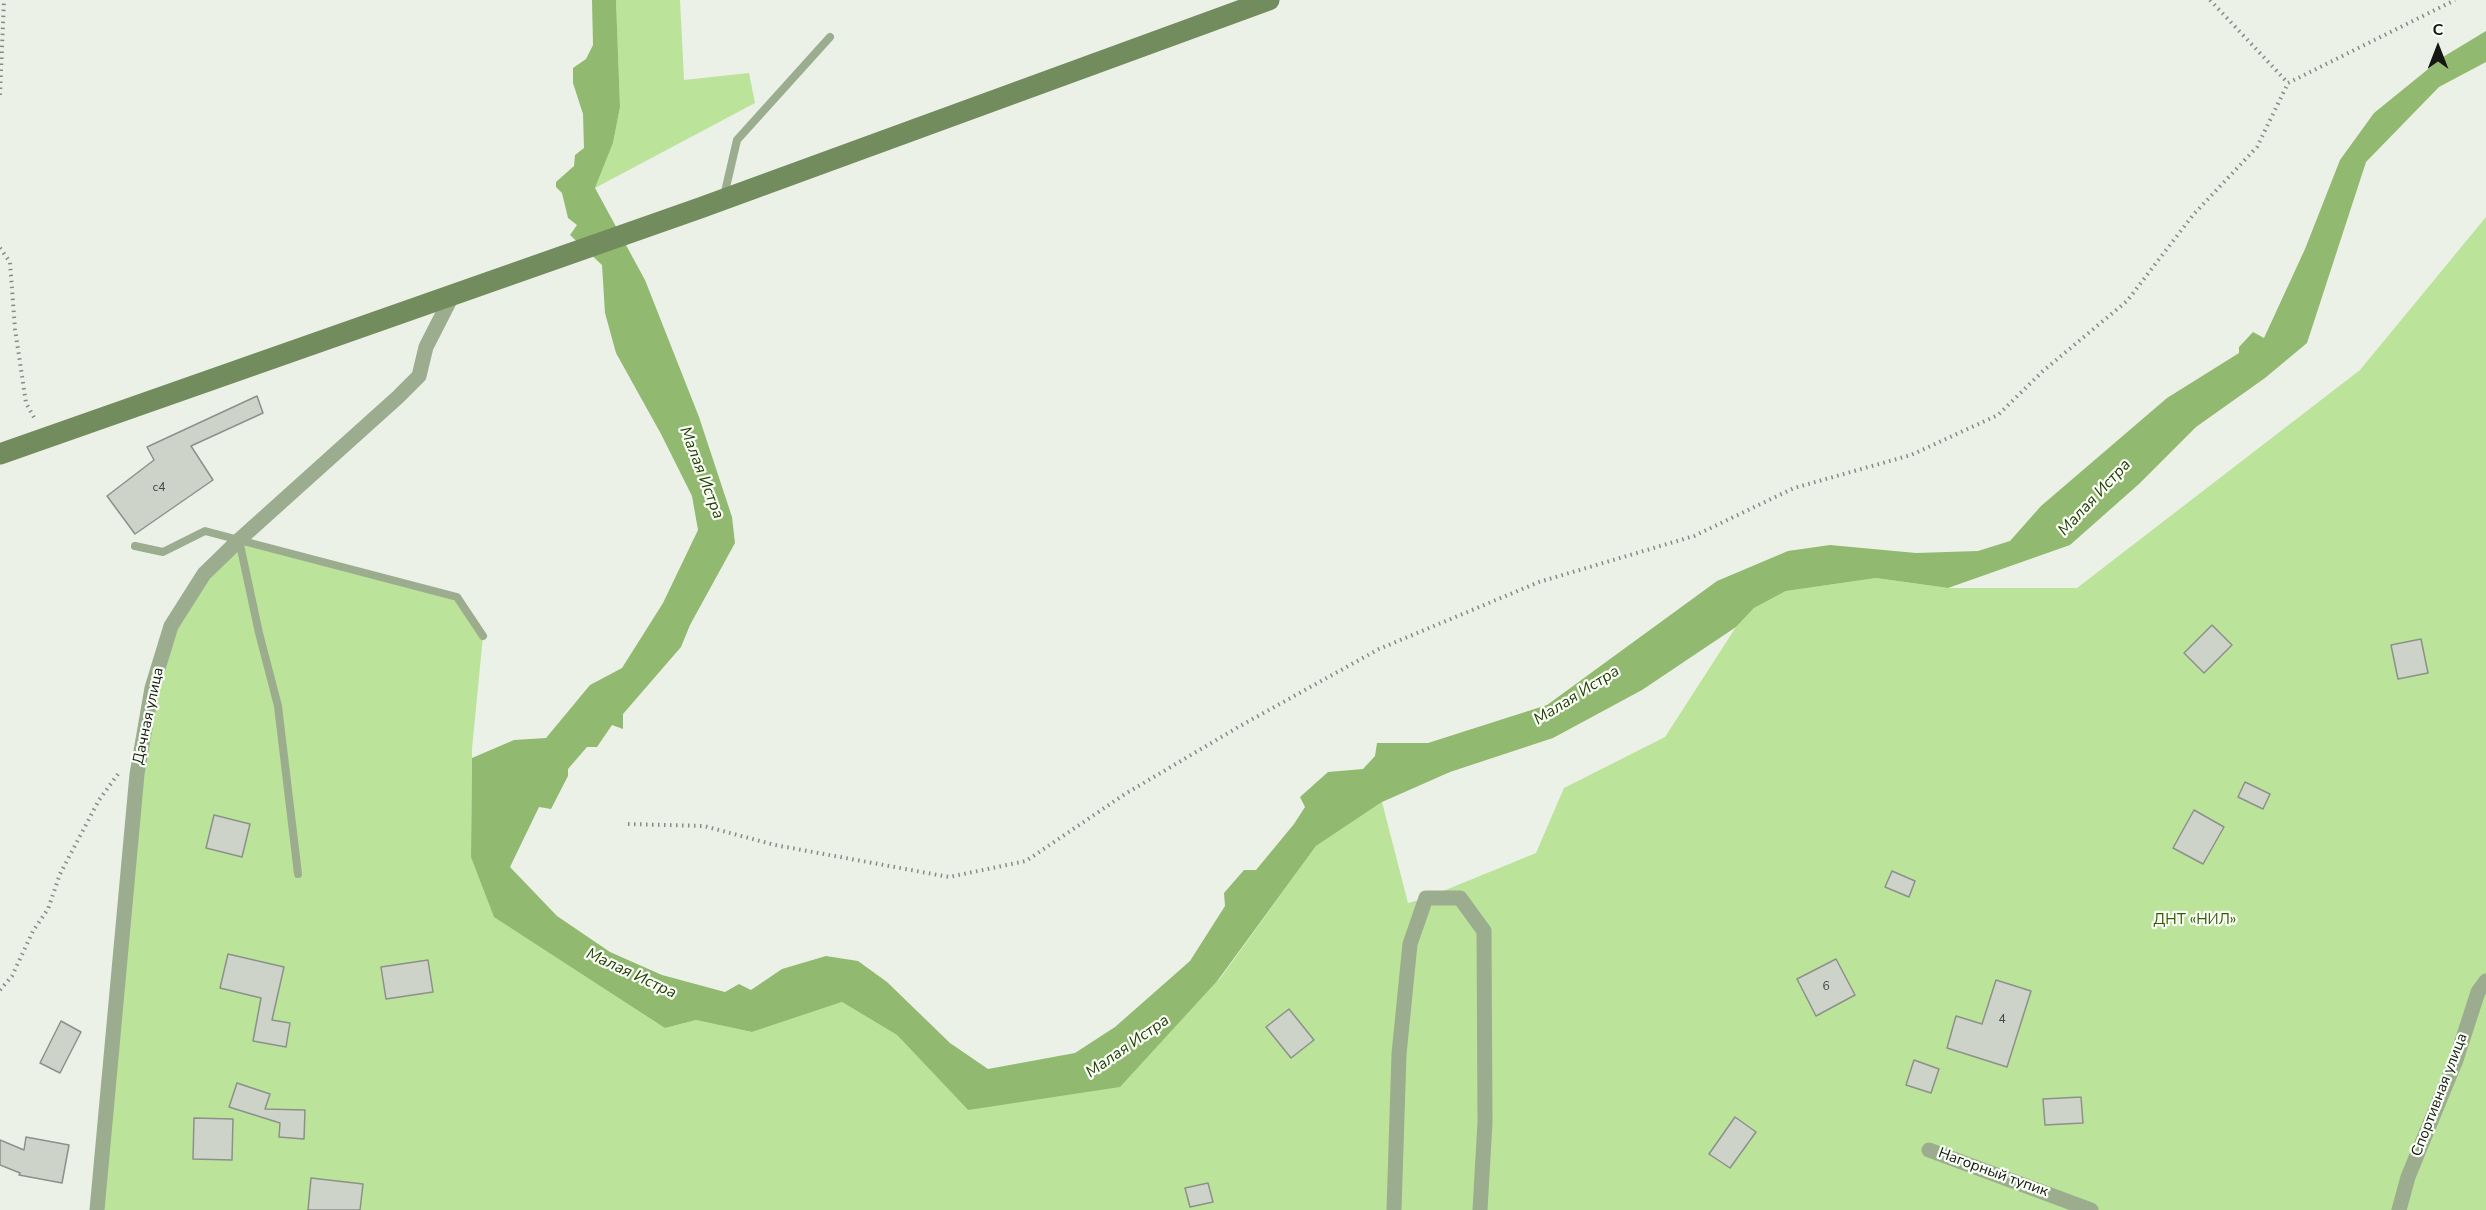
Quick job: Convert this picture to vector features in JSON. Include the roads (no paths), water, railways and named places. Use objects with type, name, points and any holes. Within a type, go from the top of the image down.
[{"type":"main road","points":[[0,454],[452,297],[528,267],[700,208],[1269,0]]},
{"type":"street","name":"Дачная улица","points":[[97,1210],[118,966],[138,774],[152,688],[171,626],[204,574],[419,376],[426,347],[452,297]]},
{"type":"street","points":[[1394,1210],[1399,1054],[1410,944],[1426,898],[1460,898],[1484,931],[1485,1122],[1480,1210]]},
{"type":"street","name":"Спортивная улица","points":[[2399,1210],[2408,1177],[2456,1060],[2478,992],[2486,981]]},
{"type":"street","name":"Нагорный тупик","points":[[1929,1150],[2091,1210]]},
{"type":"lane","points":[[723,198],[737,140],[830,37]]},
{"type":"lane","points":[[135,546],[163,552],[205,531],[457,597],[483,636]]},
{"type":"lane","points":[[239,540],[259,633],[278,706],[298,874]]},
{"type":"water","name":"Малая Истра","points":[[592,0],[616,0],[620,107],[613,143],[595,188],[645,280],[699,417],[732,517],[735,543],[690,625],[681,647],[623,714],[623,729],[612,725],[597,747],[587,747],[568,769],[568,776],[551,809],[539,807],[510,867],[557,916],[610,952],[662,975],[725,992],[739,984],[751,990],[782,969],[826,956],[858,961],[887,982],[950,1043],[988,1069],[1075,1053],[1115,1027],[1190,961],[1225,906],[1224,893],[1244,870],[1256,870],[1294,824],[1305,807],[1300,797],[1328,772],[1363,769],[1375,756],[1377,743],[1428,743],[1547,705],[1717,581],[1788,551],[1830,545],[1916,553],[1978,551],[2010,541],[2041,506],[2167,398],[2239,353],[2239,347],[2253,332],[2264,338],[2305,249],[2340,160],[2374,113],[2443,57],[2486,31],[2486,62],[2439,87],[2366,162],[2307,343],[2265,378],[2196,427],[2139,484],[2070,545],[1948,588],[1876,578],[1786,591],[1754,608],[1736,627],[1642,690],[1553,738],[1450,772],[1382,802],[1316,846],[1218,980],[1120,1087],[968,1110],[897,1035],[842,1002],[752,1032],[696,1020],[665,1028],[494,917],[471,857],[472,758],[514,740],[546,738],[590,685],[622,668],[663,603],[698,530],[692,496],[616,353],[605,313],[602,265],[570,235],[577,225],[568,218],[562,193],[556,187],[556,182],[574,166],[575,155],[584,148],[583,114],[573,83],[573,68],[586,59],[593,45]]},
{"type":"park label","name":"ДНТ «НИЛ»","points":[[2195,920]]}]
